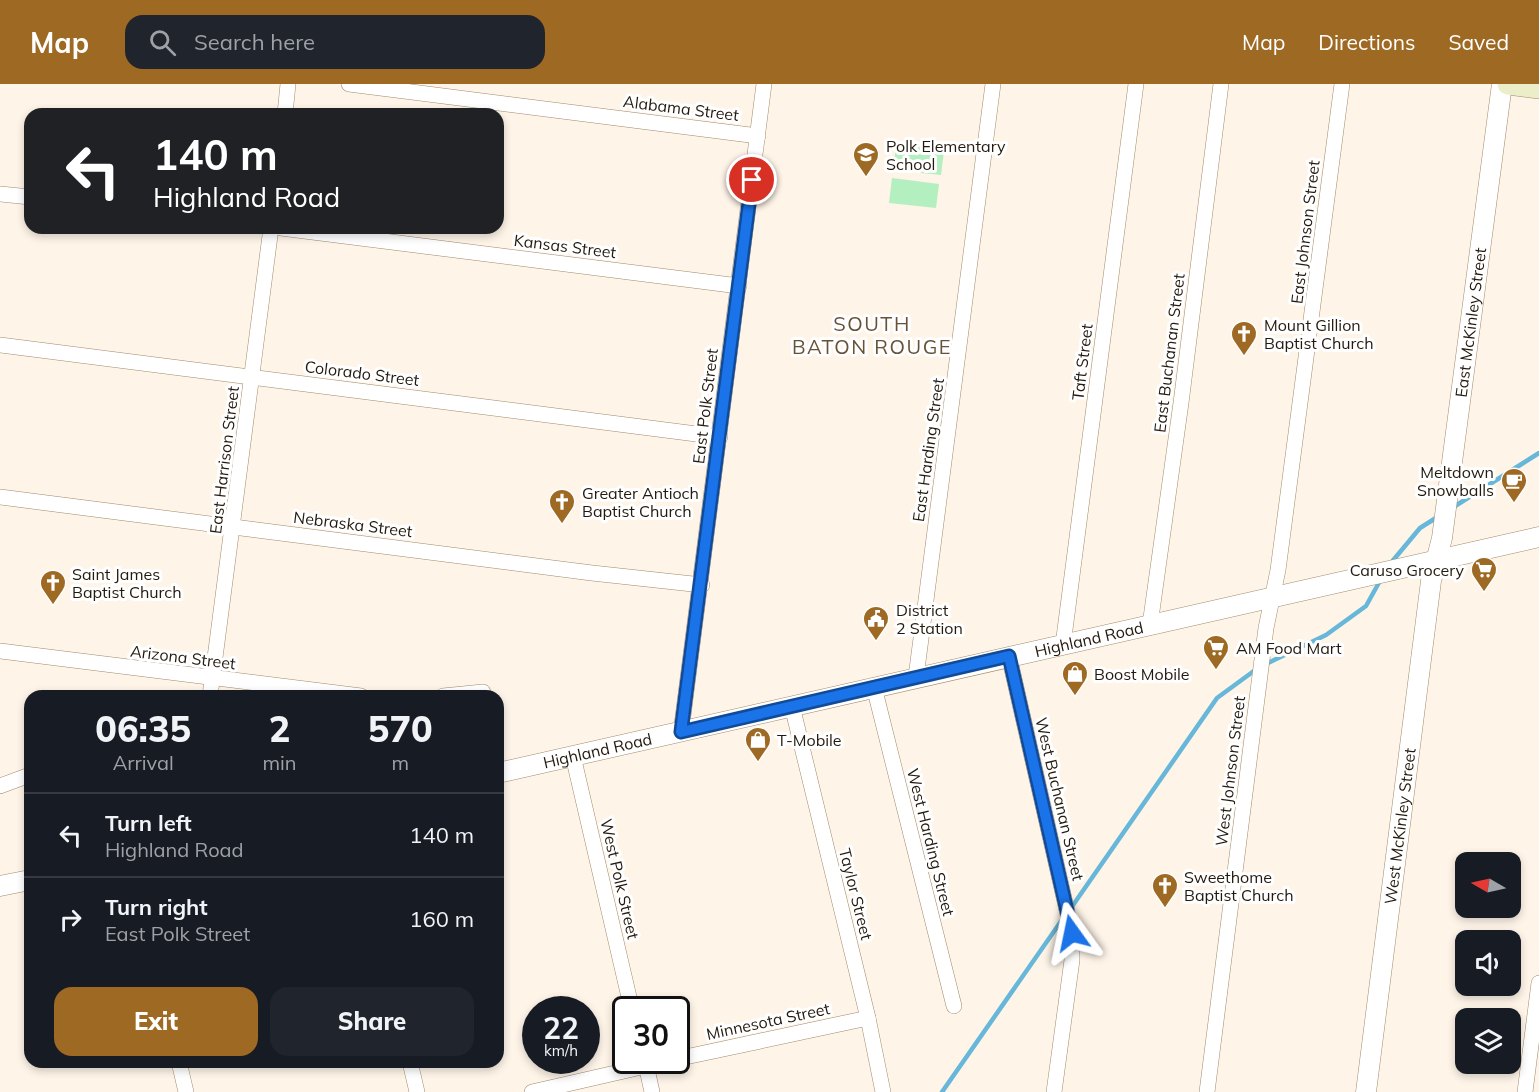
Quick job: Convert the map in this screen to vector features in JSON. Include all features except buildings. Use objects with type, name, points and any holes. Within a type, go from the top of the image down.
[{"type":"main road","points":[[1508,84],[1535,86]]},
{"type":"street","points":[[286,108],[288,84]]},
{"type":"street","name":"Alabama Street","points":[[349,84],[758,136]]},
{"type":"street","name":"East Polk Street","points":[[681,732],[702,585],[764,84]]},
{"type":"street","name":"East Harding Street","points":[[916,677],[993,84]]},
{"type":"street","name":"Taft Street","points":[[1063,645],[1136,84]]},
{"type":"street","name":"East Buchanan Street","points":[[1150,625],[1181,403],[1221,84]]},
{"type":"street","name":"East Johnson Street","points":[[1272,597],[1284,523],[1342,84]]},
{"type":"street","name":"East McKinley Street","points":[[1428,562],[1443,534],[1502,84]]},
{"type":"street","points":[[0,194],[24,196]]},
{"type":"street","name":"East Harrison Street","points":[[211,690],[270,234]]},
{"type":"street","name":"Kansas Street","points":[[327,234],[739,286]]},
{"type":"street","name":"Colorado Street","points":[[0,345],[720,437]]},
{"type":"street","name":"Nebraska Street","points":[[0,497],[702,585]]},
{"type":"street","name":"Highland Road","points":[[504,772],[1539,537]]},
{"type":"street","name":"West McKinley Street","points":[[1366,1092],[1431,581],[1428,562]]},
{"type":"street","name":"West Johnson Street","points":[[1207,1092],[1266,628],[1272,597]]},
{"type":"street","name":"Arizona Street","points":[[0,651],[309,690]]},
{"type":"street","name":"West Buchanan Street","points":[[1009,656],[1071,925],[1072,960],[1054,1092]]},
{"type":"street","name":"West Harding Street","points":[[874,687],[954,1006]]},
{"type":"street","name":"Taylor Street","points":[[792,706],[868,1018],[883,1092]]},
{"type":"street","name":"West Polk Street","points":[[573,756],[629,996]]},
{"type":"street","points":[[0,786],[24,777]]},
{"type":"street","points":[[0,886],[24,881]]},
{"type":"street","points":[[1525,1092],[1539,983]]},
{"type":"street","name":"Minnesota Street","points":[[690,1056],[868,1018]]},
{"type":"street","points":[[180,1068],[186,1092]]},
{"type":"street","points":[[411,1068],[417,1092]]},
{"type":"street","points":[[532,1092],[612,1072]]},
{"type":"street","points":[[648,1074],[652,1092]]},
{"type":"green space","points":[[896,145],[944,150],[941,175],[893,170]]},
{"type":"green space","points":[[892,178],[939,184],[936,208],[889,203]]},
{"type":"waterway","points":[[1452,508],[1539,453]]},
{"type":"waterway","points":[[1390,564],[1420,528],[1439,516]]},
{"type":"waterway","points":[[1266,664],[1326,635],[1366,606],[1381,579]]},
{"type":"waterway","points":[[1071,908],[1217,698],[1258,668]]},
{"type":"waterway","points":[[942,1092],[1064,917]]},
{"type":"place","name":"Polk Elementary School","points":[[866,178]]},
{"type":"place","name":"Mount Gillion Baptist Church","points":[[1244,357]]},
{"type":"place","name":"Meltdown Snowballs","points":[[1514,504]]},
{"type":"place","name":"Greater Antioch Baptist Church","points":[[562,525]]},
{"type":"place","name":"Caruso Grocery","points":[[1484,593]]},
{"type":"place","name":"Saint James Baptist Church","points":[[53,606]]},
{"type":"place","name":"District 2 Station","points":[[876,642]]},
{"type":"place","name":"AM Food Mart","points":[[1216,671]]},
{"type":"place","name":"Boost Mobile","points":[[1075,697]]},
{"type":"place","name":"T-Mobile","points":[[758,763]]},
{"type":"place","name":"Sweethome Baptist Church","points":[[1165,909]]},
{"type":"district","name":"SOUTH BATON ROUGE","points":[[872,334]]},
{"type":"route","points":[[752,180],[702,585],[681,732],[1009,656],[1072,933]]}]
